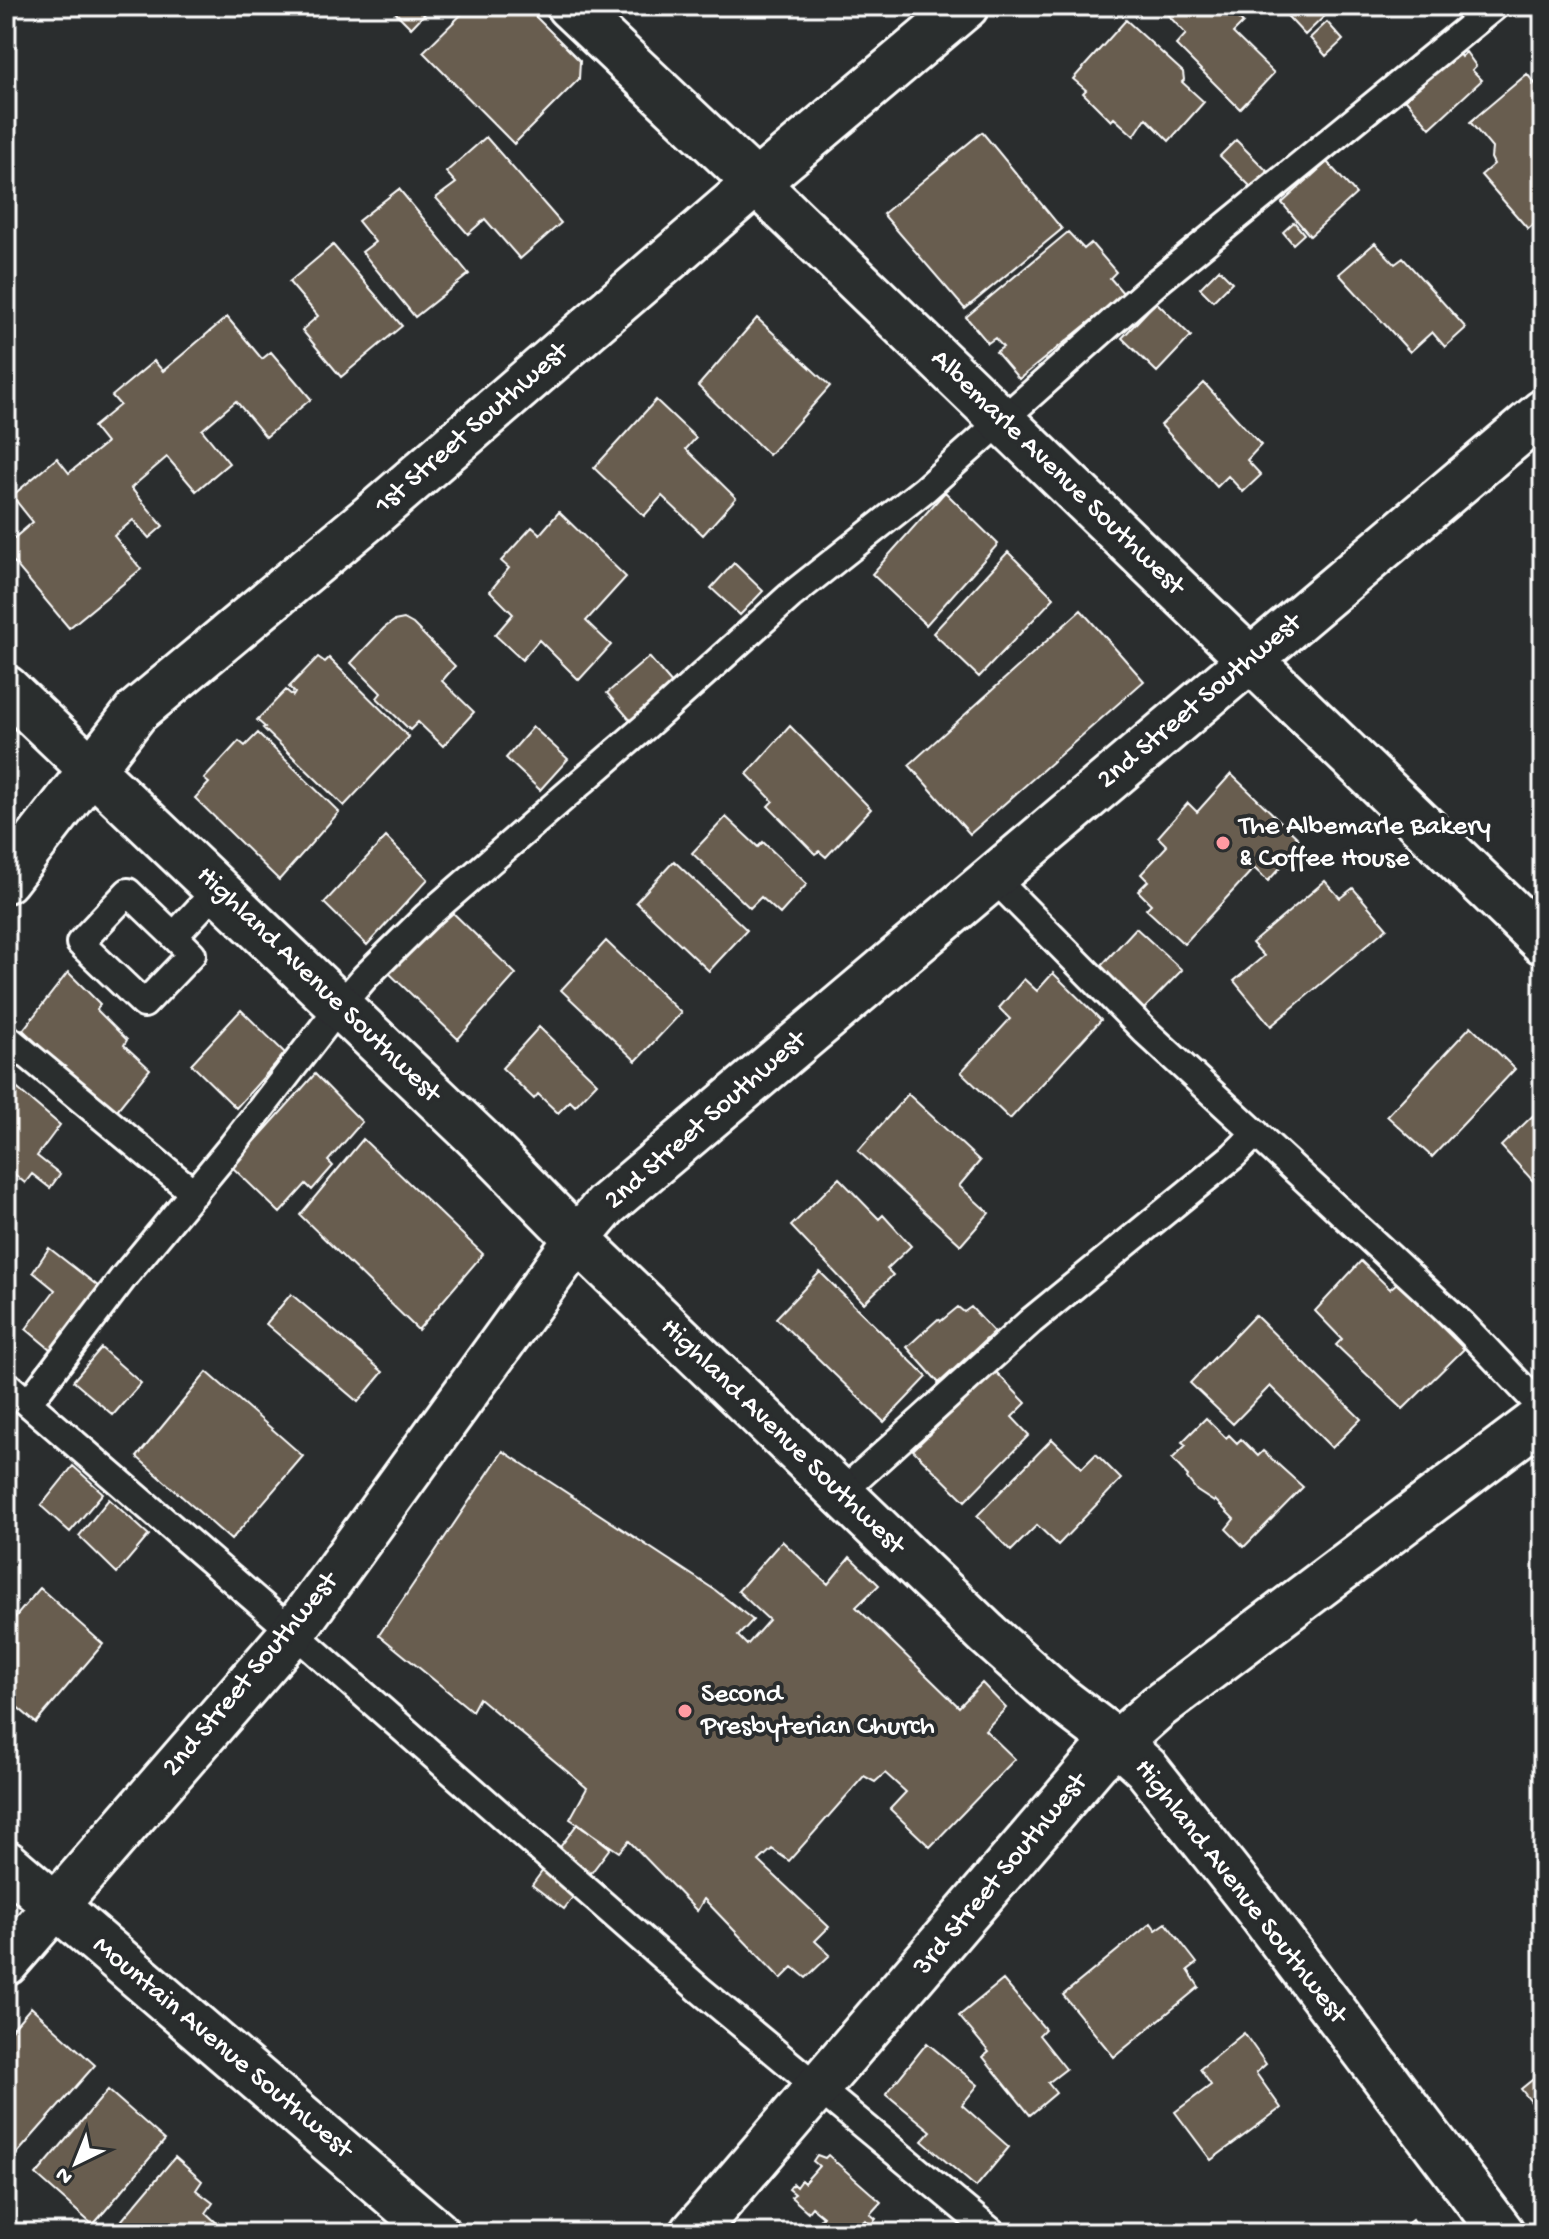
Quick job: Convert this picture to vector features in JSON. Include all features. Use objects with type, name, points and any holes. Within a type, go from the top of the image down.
[{"type":"street","name":"Albemarle Avenue Southwest","points":[[569,6],[1543,942]]},
{"type":"street","name":"1st Street Southwest","points":[[6,880],[136,712],[369,518],[966,6]]},
{"type":"street","name":"2nd Street Southwest","points":[[6,1963],[293,1632],[577,1239],[605,1206],[1543,412]]},
{"type":"street","name":"Highland Avenue Southwest","points":[[6,688],[479,1139],[577,1239],[997,1643],[1146,1768],[1255,1906],[1502,2233]]},
{"type":"street","name":"3rd Street Southwest","points":[[693,2233],[1097,1761],[1158,1707],[1543,1417]]},
{"type":"street","name":"Mountain Avenue Southwest","points":[[6,1863],[437,2233]]},
{"type":"lane","points":[[28,1403],[123,1278],[232,1146],[340,1006],[427,916],[790,596],[925,489],[1157,282],[1495,6]]},
{"type":"lane","points":[[992,876],[1146,1032],[1462,1324],[1543,1409]]},
{"type":"lane","points":[[174,936],[217,890]]},
{"type":"lane","points":[[6,1037],[194,1193]]},
{"type":"lane","points":[[841,1493],[1031,1321],[1233,1156],[1256,1133]]},
{"type":"lane","points":[[6,1384],[699,1989],[993,2233]]},
{"type":"building","points":[[389,6],[432,6],[411,28]]},
{"type":"building","points":[[470,6],[525,6],[580,61],[579,79],[514,144],[423,52]]},
{"type":"building","points":[[1173,6],[1239,6],[1232,13],[1243,23],[1233,33],[1274,73],[1240,109],[1176,45],[1186,34],[1166,13]]},
{"type":"building","points":[[1278,6],[1335,6],[1305,35]]},
{"type":"building","points":[[1126,20],[1183,72],[1182,82],[1204,102],[1169,141],[1146,118],[1134,136],[1114,118],[1111,121],[1073,79]]},
{"type":"building","points":[[1327,22],[1343,40],[1326,56],[1310,38]]},
{"type":"building","points":[[1454,48],[1461,57],[1466,52],[1476,66],[1472,70],[1482,80],[1430,128],[1401,94]]},
{"type":"building","points":[[1527,74],[1543,93],[1543,232],[1535,223],[1528,229],[1481,175],[1494,164],[1492,148],[1470,122]]},
{"type":"building","points":[[982,132],[1062,229],[965,309],[883,214]]},
{"type":"building","points":[[486,137],[561,223],[520,259],[485,219],[468,234],[436,198],[456,183],[446,172]]},
{"type":"building","points":[[1236,140],[1268,172],[1252,188],[1220,156]]},
{"type":"building","points":[[1327,162],[1356,194],[1310,236],[1282,203]]},
{"type":"building","points":[[399,189],[469,274],[415,317],[362,252],[375,242],[358,221]]},
{"type":"building","points":[[1294,222],[1304,234],[1293,244],[1283,232]]},
{"type":"building","points":[[1068,232],[1084,249],[1091,243],[1116,272],[1110,278],[1124,294],[1019,379],[996,352],[1003,347],[995,338],[988,343],[966,317]]},
{"type":"building","points":[[1375,243],[1395,264],[1403,258],[1466,328],[1445,347],[1432,332],[1410,352],[1339,274]]},
{"type":"building","points":[[333,245],[402,326],[341,377],[302,330],[318,316],[289,282]]},
{"type":"building","points":[[1219,269],[1232,282],[1213,301],[1200,288]]},
{"type":"building","points":[[1156,302],[1191,336],[1157,372],[1122,338]]},
{"type":"building","points":[[227,317],[262,359],[271,352],[311,399],[266,437],[236,401],[202,430],[229,463],[196,491],[167,457],[131,488],[163,526],[149,538],[133,520],[114,536],[141,569],[69,628],[6,553],[6,545],[33,522],[12,496],[57,458],[69,473],[106,443],[93,427],[120,405],[112,396],[154,361],[163,371]]},
{"type":"building","points":[[757,318],[830,386],[769,455],[698,386]]},
{"type":"building","points":[[1204,383],[1261,445],[1247,460],[1261,475],[1243,492],[1228,476],[1217,487],[1161,425]]},
{"type":"building","points":[[656,400],[696,438],[686,449],[736,498],[703,535],[662,496],[644,516],[594,468]]},
{"type":"building","points":[[945,492],[998,544],[926,625],[872,574]]},
{"type":"building","points":[[559,512],[626,577],[586,621],[611,645],[579,680],[539,640],[522,660],[495,635],[513,614],[490,591],[509,568],[501,561],[532,527],[540,534]]},
{"type":"building","points":[[1008,552],[1054,598],[979,677],[933,633]]},
{"type":"building","points":[[734,563],[763,591],[740,615],[711,588]]},
{"type":"building","points":[[1081,610],[1144,681],[970,834],[909,765]]},
{"type":"building","points":[[404,619],[413,624],[455,666],[442,681],[474,712],[443,746],[418,722],[410,730],[377,698],[381,693],[351,663],[384,628]]},
{"type":"building","points":[[318,657],[325,662],[329,658],[409,737],[344,806],[257,720],[286,690],[293,696],[295,693],[289,687]]},
{"type":"building","points":[[649,657],[673,685],[631,721],[607,693]]},
{"type":"building","points":[[790,726],[871,809],[826,857],[819,851],[815,854],[768,806],[773,801],[747,774]]},
{"type":"building","points":[[533,727],[568,759],[540,790],[506,758]]},
{"type":"building","points":[[258,733],[339,812],[279,880],[195,798],[209,783],[204,779],[239,741],[245,746]]},
{"type":"building","points":[[1231,774],[1303,843],[1268,881],[1254,868],[1184,944],[1146,909],[1151,904],[1138,891],[1148,881],[1141,874],[1167,846],[1158,837],[1188,803],[1197,812]]},
{"type":"building","points":[[726,817],[758,847],[763,842],[807,884],[780,914],[761,897],[750,908],[692,853]]},
{"type":"building","points":[[386,837],[428,879],[367,945],[324,903]]},
{"type":"building","points":[[674,861],[747,930],[709,971],[636,902]]},
{"type":"building","points":[[1325,881],[1340,898],[1353,888],[1387,928],[1271,1026],[1234,981],[1264,956],[1252,943]]},
{"type":"building","points":[[448,908],[516,974],[458,1039],[389,973]]},
{"type":"building","points":[[1136,928],[1182,970],[1144,1009],[1100,967]]},
{"type":"building","points":[[606,941],[681,1013],[636,1061],[561,990]]},
{"type":"building","points":[[68,972],[100,1004],[97,1010],[127,1040],[124,1045],[150,1069],[113,1115],[23,1030]]},
{"type":"building","points":[[1053,973],[1101,1020],[1010,1119],[961,1072],[1010,1019],[999,1008],[1024,979],[1037,991]]},
{"type":"building","points":[[241,1010],[285,1053],[236,1108],[191,1064]]},
{"type":"building","points":[[1471,1026],[1515,1069],[1432,1157],[1387,1116]]},
{"type":"building","points":[[539,1027],[597,1083],[575,1106],[570,1101],[558,1113],[538,1094],[534,1099],[502,1068]]},
{"type":"building","points":[[315,1074],[362,1122],[328,1161],[333,1166],[312,1190],[306,1184],[280,1213],[232,1167]]},
{"type":"building","points":[[6,1079],[60,1125],[37,1156],[60,1174],[50,1188],[32,1174],[25,1183],[6,1167]]},
{"type":"building","points":[[908,1094],[980,1161],[959,1186],[989,1213],[961,1245],[858,1151]]},
{"type":"building","points":[[1543,1106],[1543,1192],[1501,1146]]},
{"type":"building","points":[[363,1139],[483,1254],[418,1330],[300,1215]]},
{"type":"building","points":[[839,1178],[879,1219],[883,1215],[911,1246],[887,1269],[893,1275],[864,1303],[791,1226]]},
{"type":"building","points":[[49,1248],[103,1290],[56,1354],[26,1329],[55,1290],[33,1272]]},
{"type":"building","points":[[1361,1261],[1390,1289],[1397,1283],[1464,1349],[1403,1409],[1336,1345],[1342,1339],[1315,1311]]},
{"type":"building","points":[[820,1272],[927,1377],[884,1422],[776,1318]]},
{"type":"building","points":[[291,1294],[383,1372],[358,1402],[266,1324]]},
{"type":"building","points":[[958,1307],[964,1312],[971,1307],[994,1332],[939,1383],[907,1347],[938,1319],[941,1321]]},
{"type":"building","points":[[1255,1315],[1361,1419],[1332,1448],[1270,1386],[1233,1424],[1190,1383]]},
{"type":"building","points":[[101,1348],[141,1383],[113,1415],[73,1381]]},
{"type":"building","points":[[995,1371],[1026,1403],[1012,1417],[1029,1435],[965,1501],[913,1450]]},
{"type":"building","points":[[207,1372],[303,1456],[231,1540],[137,1457]]},
{"type":"building","points":[[1206,1418],[1226,1438],[1229,1435],[1237,1443],[1241,1439],[1258,1456],[1263,1451],[1303,1487],[1244,1547],[1226,1529],[1234,1519],[1215,1500],[1197,1491],[1172,1459],[1186,1445],[1182,1442]]},
{"type":"building","points":[[1052,1439],[1082,1468],[1096,1454],[1121,1479],[1058,1545],[1037,1525],[1011,1551],[977,1516]]},
{"type":"building","points":[[503,1451],[715,1590],[753,1620],[738,1636],[747,1645],[769,1620],[738,1591],[782,1541],[828,1584],[850,1557],[879,1585],[856,1607],[959,1707],[982,1683],[1006,1708],[985,1730],[1015,1759],[930,1847],[890,1809],[906,1792],[885,1773],[875,1782],[864,1776],[789,1861],[772,1849],[759,1861],[829,1927],[815,1941],[830,1955],[806,1978],[793,1967],[781,1979],[704,1899],[697,1911],[629,1841],[619,1852],[570,1819],[587,1788],[479,1698],[472,1711],[379,1635]]},
{"type":"building","points":[[73,1466],[103,1493],[70,1532],[41,1506]]},
{"type":"building","points":[[109,1499],[149,1535],[117,1573],[79,1536]]},
{"type":"building","points":[[40,1588],[103,1644],[36,1723],[16,1706],[6,1710],[6,1628]]},
{"type":"building","points":[[578,1823],[610,1848],[564,1909],[532,1885]]},
{"type":"building","points":[[1151,1923],[1156,1930],[1166,1923],[1197,1963],[1188,1970],[1199,1987],[1114,2057],[1063,1995]]},
{"type":"building","points":[[1003,1980],[1045,2029],[1039,2035],[1066,2069],[1048,2083],[1056,2093],[1030,2115],[983,2057],[989,2052],[959,2016]]},
{"type":"building","points":[[31,2007],[95,2065],[6,2166],[6,2036]]},
{"type":"building","points":[[1244,2033],[1266,2064],[1256,2073],[1281,2108],[1211,2160],[1175,2112],[1211,2085],[1200,2069]]},
{"type":"building","points":[[927,2043],[978,2085],[962,2105],[1009,2147],[976,2187],[922,2141],[931,2131],[886,2094]]},
{"type":"building","points":[[1543,2071],[1543,2117],[1521,2089]]},
{"type":"building","points":[[108,2090],[165,2140],[93,2225],[36,2175]]},
{"type":"building","points":[[817,2155],[825,2158],[828,2155],[881,2202],[870,2214],[876,2219],[871,2225],[865,2220],[858,2227],[863,2233],[816,2233],[812,2229],[823,2216],[812,2207],[808,2212],[791,2197],[795,2194],[789,2189],[793,2184],[796,2187],[801,2180],[804,2183],[819,2166],[813,2161]]},
{"type":"building","points":[[175,2157],[202,2181],[196,2190],[213,2203],[206,2213],[218,2224],[210,2233],[111,2233]]},
{"type":"building","points":[[1412,2220],[1421,2233],[1395,2233]]},
{"type":"place","name":"The Albemarle Bakery & Coffee House","points":[[1223,843]]},
{"type":"place","name":"Second Presbyterian Church","points":[[685,1711]]}]
